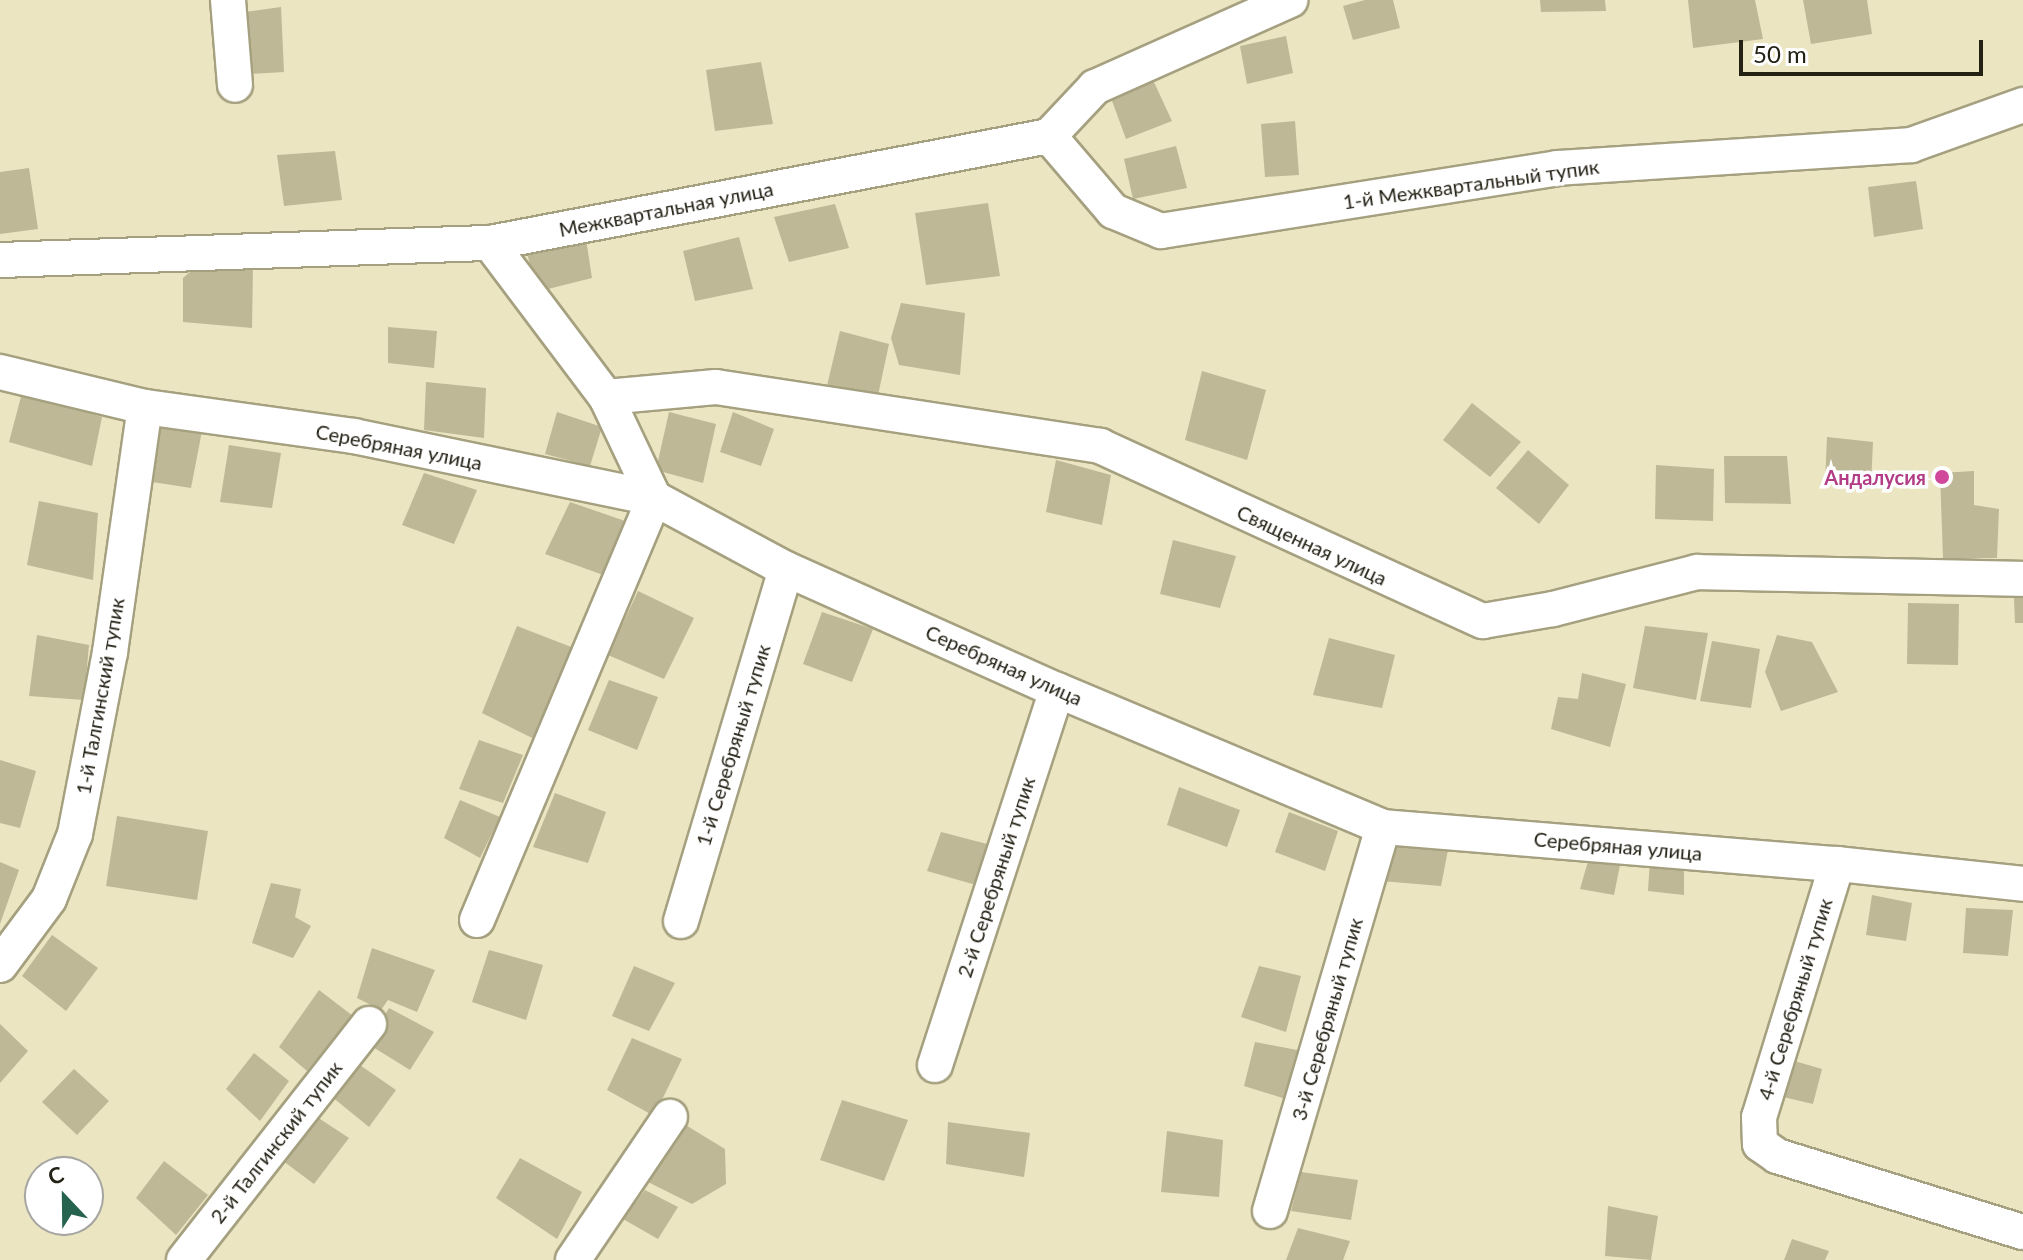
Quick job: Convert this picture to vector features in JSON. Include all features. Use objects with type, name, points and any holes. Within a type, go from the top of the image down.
[{"type":"street","points":[[228,0],[235,85]]},
{"type":"street","points":[[1049,136],[1095,87],[1290,0]]},
{"type":"street","name":"1-й Межквартальный тупик","points":[[1049,136],[1113,211],[1161,231],[1557,168],[1911,145],[2023,105]]},
{"type":"street","name":"Межквартальная улица","points":[[0,260],[490,243],[1049,136]]},
{"type":"street","points":[[477,920],[654,498],[606,397],[490,243]]},
{"type":"street","name":"Серебряная улица","points":[[0,372],[145,407],[354,436],[654,498],[786,569],[1057,690],[1383,827],[1837,864],[2023,884]]},
{"type":"street","name":"Священная улица","points":[[606,397],[716,387],[1100,446],[1386,580],[1483,621],[1553,609],[1697,572],[2023,579]]},
{"type":"street","name":"1-й Талгинский тупик","points":[[0,965],[49,899],[75,834],[110,652],[145,407]]},
{"type":"street","name":"1-й Серебряный тупик","points":[[681,921],[786,569]]},
{"type":"street","name":"2-й Серебряный тупик","points":[[935,1065],[1057,690]]},
{"type":"street","name":"3-й Серебряный тупик","points":[[1270,1211],[1383,827]]},
{"type":"street","name":"4-й Серебряный тупик","points":[[1837,864],[1759,1117],[1760,1144],[1777,1156],[2023,1232]]},
{"type":"street","name":"2-й Талгинский тупик","points":[[184,1260],[369,1024]]},
{"type":"street","points":[[573,1260],[670,1117]]},
{"type":"building","points":[[1365,0],[1393,0],[1400,28],[1353,40],[1343,6]]},
{"type":"building","points":[[1540,0],[1605,0],[1606,11],[1541,12]]},
{"type":"building","points":[[1688,0],[1755,0],[1763,39],[1693,48]]},
{"type":"building","points":[[1803,0],[1867,0],[1872,34],[1811,44]]},
{"type":"building","points":[[281,7],[284,72],[248,74],[244,12]]},
{"type":"building","points":[[1286,36],[1293,73],[1247,84],[1240,46]]},
{"type":"building","points":[[761,62],[773,124],[715,131],[706,70]]},
{"type":"building","points":[[1153,80],[1172,121],[1126,139],[1111,98]]},
{"type":"building","points":[[1295,121],[1299,175],[1265,177],[1261,124]]},
{"type":"building","points":[[1176,146],[1187,188],[1133,199],[1124,159]]},
{"type":"building","points":[[335,151],[342,200],[284,206],[277,155]]},
{"type":"building","points":[[29,168],[38,229],[0,234],[0,172]]},
{"type":"building","points":[[1916,181],[1923,229],[1874,237],[1868,187]]},
{"type":"building","points":[[988,203],[1000,276],[926,285],[915,213]]},
{"type":"building","points":[[835,204],[849,248],[789,262],[774,217]]},
{"type":"building","points":[[739,237],[753,289],[695,301],[683,251]]},
{"type":"building","points":[[586,239],[592,278],[536,292],[527,252]]},
{"type":"building","points":[[199,264],[253,266],[252,328],[183,322],[183,278]]},
{"type":"building","points":[[901,303],[965,313],[960,375],[899,365],[891,338]]},
{"type":"building","points":[[388,327],[437,331],[434,368],[388,363]]},
{"type":"building","points":[[840,331],[889,344],[877,400],[826,390]]},
{"type":"building","points":[[1202,371],[1266,390],[1247,460],[1185,440]]},
{"type":"building","points":[[426,382],[486,388],[484,438],[424,430]]},
{"type":"building","points":[[22,393],[102,417],[92,466],[9,442]]},
{"type":"building","points":[[1472,403],[1521,442],[1490,477],[1443,440]]},
{"type":"building","points":[[557,412],[602,427],[590,466],[545,454]]},
{"type":"building","points":[[669,412],[716,424],[703,483],[656,470]]},
{"type":"building","points":[[733,412],[774,429],[761,466],[720,452]]},
{"type":"building","points":[[155,426],[202,431],[191,488],[146,481]]},
{"type":"building","points":[[1827,437],[1873,442],[1871,485],[1825,483]]},
{"type":"building","points":[[229,445],[281,453],[272,508],[220,502]]},
{"type":"building","points":[[1528,450],[1569,485],[1539,524],[1496,488]]},
{"type":"building","points":[[1724,456],[1787,456],[1791,504],[1725,503]]},
{"type":"building","points":[[1056,460],[1111,475],[1102,525],[1046,512]]},
{"type":"building","points":[[1656,465],[1714,469],[1713,521],[1655,519]]},
{"type":"building","points":[[1974,471],[1974,505],[1999,509],[1997,558],[1943,559],[1940,473]]},
{"type":"building","points":[[424,473],[477,490],[454,544],[402,525]]},
{"type":"building","points":[[39,501],[98,513],[93,580],[27,565]]},
{"type":"building","points":[[570,502],[628,522],[606,576],[545,554]]},
{"type":"building","points":[[1173,540],[1236,556],[1220,608],[1160,594]]},
{"type":"building","points":[[638,591],[694,618],[664,679],[608,655]]},
{"type":"building","points":[[2014,598],[2023,598],[2023,623],[2015,623]]},
{"type":"building","points":[[1908,603],[1959,604],[1958,665],[1907,664]]},
{"type":"building","points":[[822,612],[873,629],[852,682],[803,664]]},
{"type":"building","points":[[517,626],[579,650],[538,741],[482,713]]},
{"type":"building","points":[[1645,626],[1708,633],[1696,700],[1633,688]]},
{"type":"building","points":[[37,635],[89,645],[84,700],[29,696]]},
{"type":"building","points":[[1777,635],[1812,642],[1838,692],[1781,711],[1765,672]]},
{"type":"building","points":[[1329,638],[1395,655],[1382,708],[1313,695]]},
{"type":"building","points":[[1712,641],[1760,649],[1751,708],[1700,701]]},
{"type":"building","points":[[1582,673],[1626,684],[1610,747],[1551,729],[1558,697],[1578,699]]},
{"type":"building","points":[[609,680],[658,697],[637,750],[588,730]]},
{"type":"building","points":[[479,740],[523,755],[503,803],[459,789]]},
{"type":"building","points":[[0,760],[36,771],[20,828],[0,823]]},
{"type":"building","points":[[1179,787],[1240,810],[1227,847],[1167,825]]},
{"type":"building","points":[[555,793],[606,812],[588,863],[533,847]]},
{"type":"building","points":[[460,800],[500,817],[480,858],[444,838]]},
{"type":"building","points":[[1289,812],[1338,831],[1325,871],[1275,852]]},
{"type":"building","points":[[117,816],[208,831],[197,900],[106,886]]},
{"type":"building","points":[[941,832],[991,845],[976,885],[927,871]]},
{"type":"building","points":[[1387,838],[1449,845],[1441,886],[1381,881]]},
{"type":"building","points":[[1589,858],[1620,865],[1614,895],[1580,889]]},
{"type":"building","points":[[1650,859],[1684,864],[1684,895],[1648,891]]},
{"type":"building","points":[[0,862],[19,870],[0,924]]},
{"type":"building","points":[[271,883],[301,889],[295,917],[311,926],[293,958],[252,943]]},
{"type":"building","points":[[1872,895],[1912,903],[1906,941],[1866,935]]},
{"type":"building","points":[[1966,908],[2013,910],[2008,956],[1963,953]]},
{"type":"building","points":[[52,935],[98,968],[66,1011],[22,976]]},
{"type":"building","points":[[372,948],[435,970],[417,1012],[388,1000],[381,1010],[357,998]]},
{"type":"building","points":[[489,950],[543,965],[526,1020],[472,1002]]},
{"type":"building","points":[[634,966],[675,983],[649,1031],[612,1016]]},
{"type":"building","points":[[1259,966],[1301,976],[1286,1032],[1241,1017]]},
{"type":"building","points":[[319,990],[353,1016],[307,1071],[279,1047]]},
{"type":"building","points":[[389,1008],[434,1032],[410,1070],[368,1044]]},
{"type":"building","points":[[0,1024],[28,1051],[0,1083]]},
{"type":"building","points":[[632,1038],[682,1059],[654,1116],[607,1090]]},
{"type":"building","points":[[1255,1042],[1302,1051],[1289,1100],[1244,1086]]},
{"type":"building","points":[[254,1053],[289,1081],[260,1121],[226,1089]]},
{"type":"building","points":[[1791,1060],[1822,1069],[1813,1104],[1779,1096]]},
{"type":"building","points":[[354,1061],[396,1090],[369,1127],[326,1092]]},
{"type":"building","points":[[74,1069],[109,1101],[77,1135],[42,1102]]},
{"type":"building","points":[[842,1100],[908,1120],[884,1181],[820,1160]]},
{"type":"building","points":[[311,1113],[349,1138],[314,1184],[279,1158]]},
{"type":"building","points":[[679,1121],[725,1149],[726,1184],[692,1204],[640,1178]]},
{"type":"building","points":[[948,1122],[1030,1133],[1024,1177],[946,1164]]},
{"type":"building","points":[[1167,1131],[1223,1140],[1219,1197],[1161,1192]]},
{"type":"building","points":[[520,1158],[582,1192],[557,1239],[496,1198]]},
{"type":"building","points":[[164,1161],[208,1195],[176,1235],[136,1198]]},
{"type":"building","points":[[1301,1172],[1358,1180],[1351,1220],[1291,1211]]},
{"type":"building","points":[[645,1190],[678,1207],[658,1239],[623,1219]]},
{"type":"building","points":[[1608,1206],[1658,1216],[1651,1260],[1605,1256]]},
{"type":"building","points":[[1298,1228],[1350,1241],[1343,1260],[1286,1260]]},
{"type":"building","points":[[1792,1239],[1829,1251],[1825,1260],[1784,1260]]},
{"type":"place","name":"Андалусия","points":[[1942,477]]}]
